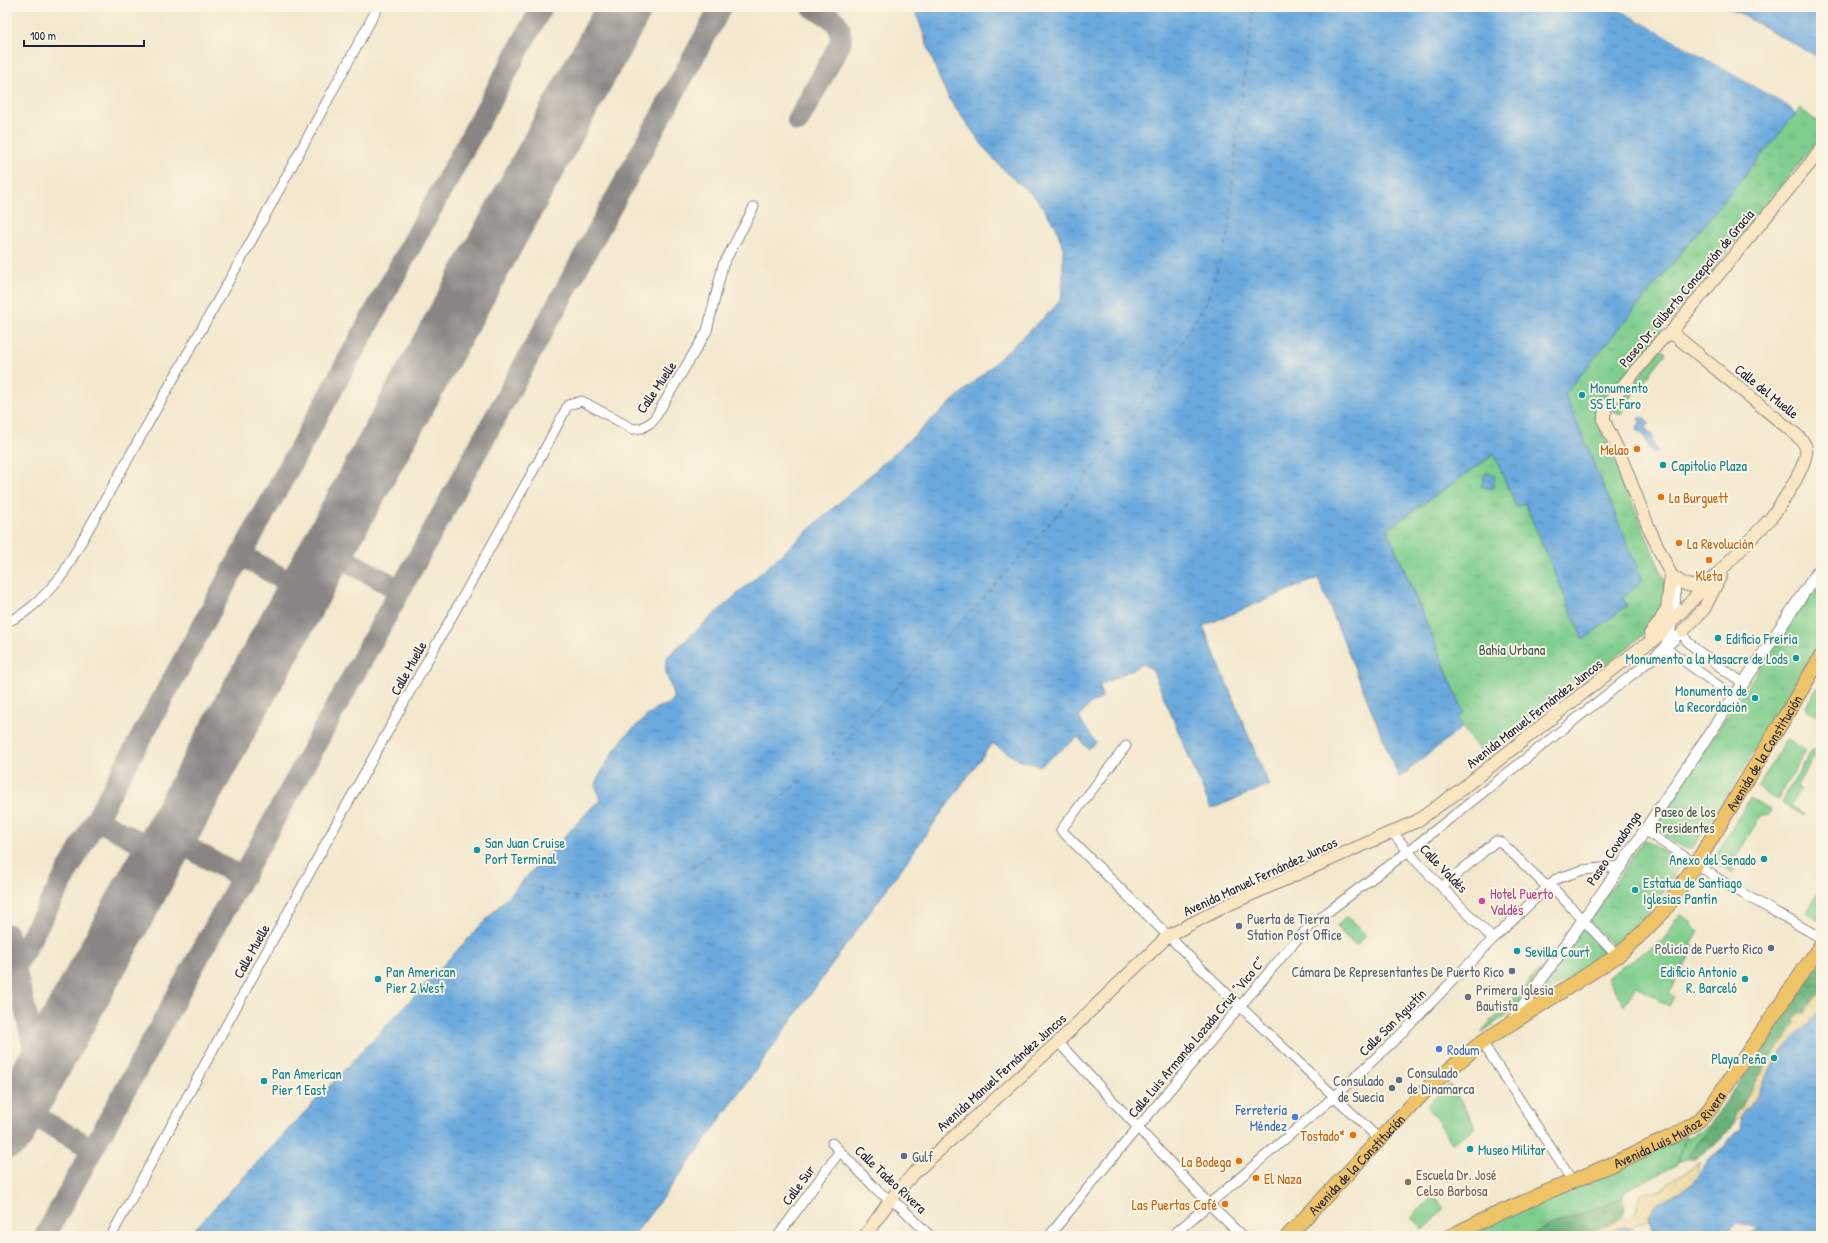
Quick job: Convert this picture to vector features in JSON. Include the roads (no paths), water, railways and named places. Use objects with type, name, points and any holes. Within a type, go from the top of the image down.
[{"type":"main road","name":"Paseo Dr. Gilberto Concepción de Gracia","points":[[1639,649],[1664,616],[1670,598],[1671,575],[1648,526],[1619,452],[1604,421],[1605,410],[1613,398],[1661,340],[1671,332],[1821,150]]},
{"type":"main road","name":"Calle del Muelle","points":[[1671,332],[1788,428],[1802,440],[1806,447],[1806,452],[1801,467],[1783,502],[1770,519],[1672,623]]},
{"type":"main road","name":"Calle del Muelle","points":[[1682,631],[1704,609],[1729,562]]},
{"type":"main road","points":[[1671,575],[1687,586],[1709,583]]},
{"type":"main road","name":"Avenida Manuel Fernández Juncos","points":[[865,1236],[891,1199],[934,1153],[980,1114],[1058,1042],[1168,936],[1224,906],[1417,821],[1459,791],[1639,649],[1653,641],[1672,623]]},
{"type":"main road","name":"Avenida de la Constitución","points":[[1288,1236],[1430,1086],[1482,1042],[1617,956],[1664,911],[1696,864],[1821,657]]},
{"type":"main road","name":"Avenida Luis Muñoz Rivera","points":[[1452,1236],[1488,1216],[1605,1169],[1678,1133],[1703,1117],[1821,945]]},
{"type":"street","points":[[7,622],[15,619],[43,598],[63,574],[253,238],[378,7]]},
{"type":"street","name":"Calle Muelle","points":[[111,1236],[568,405],[582,400],[633,428],[642,428],[653,421],[707,331],[723,265],[754,207]]},
{"type":"street","name":"Paseo Covadonga","points":[[1509,1025],[1621,866],[1821,567]]},
{"type":"street","points":[[1671,575],[1676,588],[1670,635],[1663,649],[1679,657],[1734,697]]},
{"type":"street","points":[[1682,631],[1686,640],[1698,651],[1743,683]]},
{"type":"street","name":"Calle Luis Armando Lozada Cruz \"Vico C\"","points":[[1049,1236],[1138,1127],[1308,928],[1408,852],[1663,649],[1682,631]]},
{"type":"street","points":[[1126,746],[1061,830],[1240,1007],[1379,1139]]},
{"type":"street","points":[[1644,830],[1761,905],[1821,938]]},
{"type":"street","name":"Calle Valdés","points":[[1393,832],[1408,852],[1493,939]]},
{"type":"street","points":[[1442,887],[1496,841],[1501,842],[1548,886],[1553,888],[1617,956]]},
{"type":"street","name":"Calle San Agustín","points":[[1172,1236],[1335,1096],[1398,1037],[1493,939],[1556,879],[1583,870],[1621,866]]},
{"type":"street","points":[[1058,1042],[1242,1236]]},
{"type":"street","points":[[1482,1042],[1573,1182]]},
{"type":"street","name":"Calle Tadeo Rivera","points":[[832,1143],[879,1192],[891,1199],[930,1236]]},
{"type":"street","name":"Calle Sur","points":[[778,1236],[840,1151]]},
{"type":"water","points":[[914,7],[1615,7],[1787,105],[1796,113],[1565,394],[1643,581],[1622,598],[1627,605],[1583,640],[1525,503],[1516,507],[1494,454],[1387,529],[1464,713],[1458,717],[1462,727],[1399,778],[1318,578],[1203,626],[1269,785],[1211,809],[1152,669],[1143,664],[1100,685],[1102,698],[1088,706],[1079,718],[1096,743],[1088,749],[1078,737],[1040,766],[1019,760],[992,743],[680,1175],[633,1236],[188,1236],[595,804],[600,801],[596,787],[597,780],[613,752],[626,735],[656,708],[667,705],[673,700],[672,689],[666,674],[666,663],[668,656],[984,373],[1053,309],[1061,299],[1063,280],[1063,248],[1056,227],[1038,200],[1005,171],[989,154],[951,102],[939,78]]},
{"type":"water","points":[[1728,7],[1821,7],[1821,59],[1819,58]]},
{"type":"water","points":[[1638,418],[1645,418],[1650,424],[1646,426],[1646,429],[1652,434],[1652,441],[1658,453],[1654,453],[1650,449],[1643,434],[1637,431],[1637,427],[1640,423]]},
{"type":"water","points":[[1486,473],[1491,473],[1495,476],[1492,489],[1481,486]]},
{"type":"water","points":[[1821,1009],[1821,1236],[1743,1236],[1756,1230],[1756,1228],[1739,1222],[1731,1229],[1731,1232],[1736,1236],[1655,1236],[1649,1215],[1655,1205],[1692,1184],[1710,1158],[1725,1146],[1735,1132],[1740,1130],[1742,1114],[1756,1098],[1772,1066],[1786,1046],[1807,1027]]},
{"type":"water","points":[[1623,1227],[1631,1228],[1634,1236],[1602,1236]]},
{"type":"place","name":"Monumento SS El Faro","points":[[1582,395]]},
{"type":"place","name":"Melao","points":[[1637,449]]},
{"type":"place","name":"Capitolio Plaza","points":[[1663,465]]},
{"type":"place","name":"La Burguett","points":[[1661,497]]},
{"type":"place","name":"La Revolución","points":[[1679,543]]},
{"type":"place","name":"Kleta","points":[[1709,560]]},
{"type":"place","name":"Edificio Freiria","points":[[1718,638]]},
{"type":"place","name":"Monumento a la Masacre de Lods","points":[[1796,658]]},
{"type":"place","name":"Monumento de la Recordación","points":[[1755,698]]},
{"type":"place","name":"San Juan Cruise Port Terminal","points":[[477,850]]},
{"type":"place","name":"Anexo del Senado","points":[[1764,859]]},
{"type":"place","name":"Estatua de Santiago Iglesias Pantín","points":[[1635,890]]},
{"type":"place","name":"Hotel Puerto Valdés","points":[[1482,901]]},
{"type":"place","name":"Puerta de Tierra Station Post Office","points":[[1239,926]]},
{"type":"place","name":"Policía de Puerto Rico","points":[[1771,948]]},
{"type":"place","name":"Sevilla Court","points":[[1517,951]]},
{"type":"place","name":"Cámara De Representantes De Puerto Rico","points":[[1512,971]]},
{"type":"place","name":"Pan American Pier 2 West","points":[[378,979]]},
{"type":"place","name":"Edificio Antonio R. Barceló","points":[[1745,979]]},
{"type":"place","name":"Primera Iglesia Bautista","points":[[1468,997]]},
{"type":"place","name":"Rodum","points":[[1439,1049]]},
{"type":"place","name":"Playa Peña","points":[[1774,1058]]},
{"type":"place","name":"Consulado de Dinamarca","points":[[1399,1080]]},
{"type":"place","name":"Pan American Pier 1 East","points":[[264,1081]]},
{"type":"place","name":"Consulado de Suecia","points":[[1392,1088]]},
{"type":"place","name":"Ferretería Méndez","points":[[1295,1117]]},
{"type":"place","name":"Tostado*","points":[[1353,1135]]},
{"type":"place","name":"Museo Militar","points":[[1470,1149]]},
{"type":"place","name":"Gulf","points":[[904,1156]]},
{"type":"place","name":"La Bodega","points":[[1239,1161]]},
{"type":"place","name":"El Naza","points":[[1256,1178]]},
{"type":"place","name":"Escuela Dr. José Celso Barbosa","points":[[1408,1182]]},
{"type":"place","name":"Las Puertas Café","points":[[1225,1204]]},
{"type":"park label","name":"Bahía Urbana","points":[[1512,649]]},
{"type":"park label","name":"Paseo de los Presidentes","points":[[1685,820]]}]
